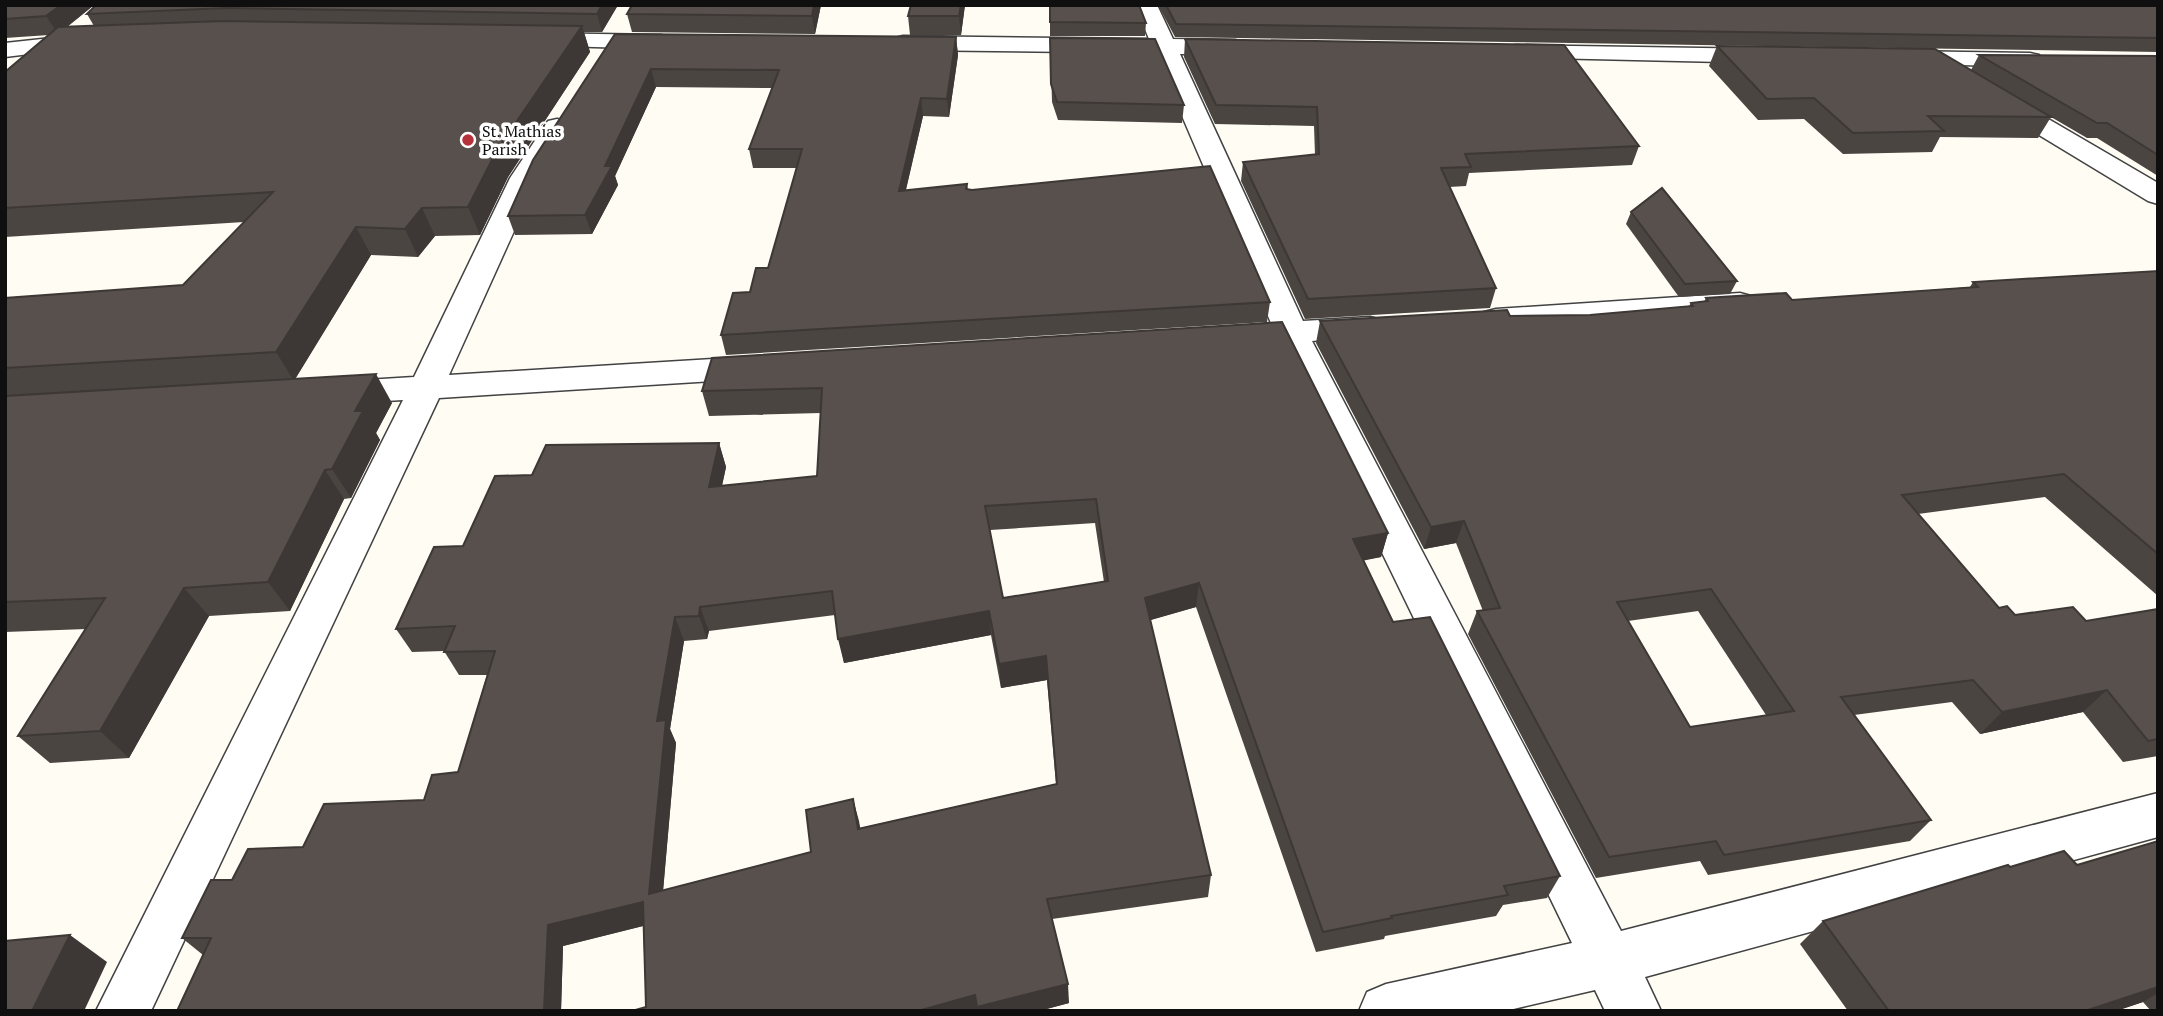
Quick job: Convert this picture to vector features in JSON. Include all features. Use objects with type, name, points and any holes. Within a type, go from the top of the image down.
[{"type":"street","points":[[123,1011],[426,388],[524,178],[612,43],[632,5]]},
{"type":"street","points":[[1146,5],[1291,332],[1634,1011]]},
{"type":"street","points":[[5,50],[65,42],[100,30]]},
{"type":"street","points":[[517,40],[678,42]]},
{"type":"street","points":[[35,68],[65,42]]},
{"type":"street","points":[[879,43],[1262,47]]},
{"type":"street","points":[[1499,51],[1791,56]]},
{"type":"street","points":[[1874,58],[2051,60]]},
{"type":"street","points":[[1930,59],[2158,195]]},
{"type":"street","points":[[1470,321],[1773,301]]},
{"type":"street","points":[[1208,338],[1401,325]]},
{"type":"street","points":[[304,395],[789,365]]},
{"type":"street","points":[[1386,1011],[1607,961],[2158,815]]},
{"type":"building","points":[[5,5],[61,5],[46,16],[5,19]]},
{"type":"building","points":[[96,5],[602,5],[597,14],[227,8],[87,14]]},
{"type":"building","points":[[632,5],[814,5],[812,16],[627,14]]},
{"type":"building","points":[[911,5],[961,5],[959,16],[908,16]]},
{"type":"building","points":[[1050,5],[1139,5],[1146,23],[1050,22]]},
{"type":"building","points":[[1166,5],[2158,5],[2158,38],[1176,24]]},
{"type":"building","points":[[223,21],[582,26],[497,150],[468,207],[422,208],[405,229],[356,227],[276,352],[5,368],[5,298],[183,285],[273,192],[5,208],[5,72],[58,27]]},
{"type":"building","points":[[615,34],[956,37],[947,99],[921,98],[899,191],[967,184],[966,189],[972,190],[1210,166],[1270,302],[721,335],[733,293],[750,292],[756,268],[768,268],[802,149],[749,149],[779,70],[651,69],[605,166],[612,166],[585,215],[508,216],[533,160]]},
{"type":"building","points":[[1050,38],[1155,39],[1184,105],[1057,102],[1051,84]]},
{"type":"building","points":[[1185,39],[1564,45],[1639,146],[1465,154],[1471,167],[1441,168],[1496,288],[1308,299],[1243,162],[1319,154],[1317,107],[1216,105]]},
{"type":"building","points":[[1717,46],[1935,49],[2051,117],[1928,116],[1944,131],[1853,133],[1814,98],[1767,99]]},
{"type":"building","points":[[1979,55],[2158,56],[2158,155],[2107,123],[2097,123]]},
{"type":"building","points":[[1662,188],[1737,281],[1685,284],[1631,212]]},
{"type":"building","points":[[2158,271],[2158,554],[2064,474],[1902,495],[1999,608],[2007,606],[2015,615],[2073,607],[2086,621],[2158,609],[2158,739],[2148,741],[2107,690],[2002,712],[1973,680],[1841,697],[1931,820],[1724,855],[1716,841],[1609,857],[1477,611],[1500,608],[1464,521],[1431,527],[1320,321],[1507,310],[1510,316],[1590,315],[1693,306],[1691,303],[1708,301],[1706,298],[1786,293],[1792,300],[1978,287],[1973,282]],"holes":[[[1711,589],[1794,711],[1690,727],[1617,602]]]},
{"type":"building","points":[[1282,322],[1388,533],[1353,539],[1393,622],[1430,617],[1560,876],[1504,886],[1508,895],[1391,916],[1392,918],[1323,932],[1199,583],[1145,598],[1211,875],[1047,899],[1068,984],[977,1007],[975,995],[918,1011],[632,1011],[646,1007],[643,902],[548,925],[544,1011],[177,1011],[211,938],[182,938],[211,880],[232,880],[248,849],[303,847],[324,804],[424,800],[432,775],[458,772],[495,651],[444,652],[455,626],[396,629],[434,547],[463,546],[495,476],[532,475],[546,445],[719,443],[709,487],[817,476],[822,388],[702,391],[712,358]],"holes":[[[1096,499],[1108,581],[1003,598],[985,506]],[[832,591],[838,639],[989,611],[999,664],[1046,656],[1057,784],[858,829],[853,799],[806,810],[811,852],[649,894],[666,720],[657,721],[675,617],[699,616],[700,607]]]},
{"type":"building","points":[[376,374],[355,411],[363,411],[332,469],[325,470],[268,582],[184,588],[100,731],[18,736],[105,598],[5,602],[5,396]]},
{"type":"building","points":[[2158,841],[2158,987],[2085,1011],[1889,1011],[1823,921],[2008,865],[2010,867],[2064,851],[2077,865]]},
{"type":"building","points":[[70,935],[32,1011],[5,1011],[5,941]]},
{"type":"place","name":"St. Mathias Parish","points":[[468,140]]}]
